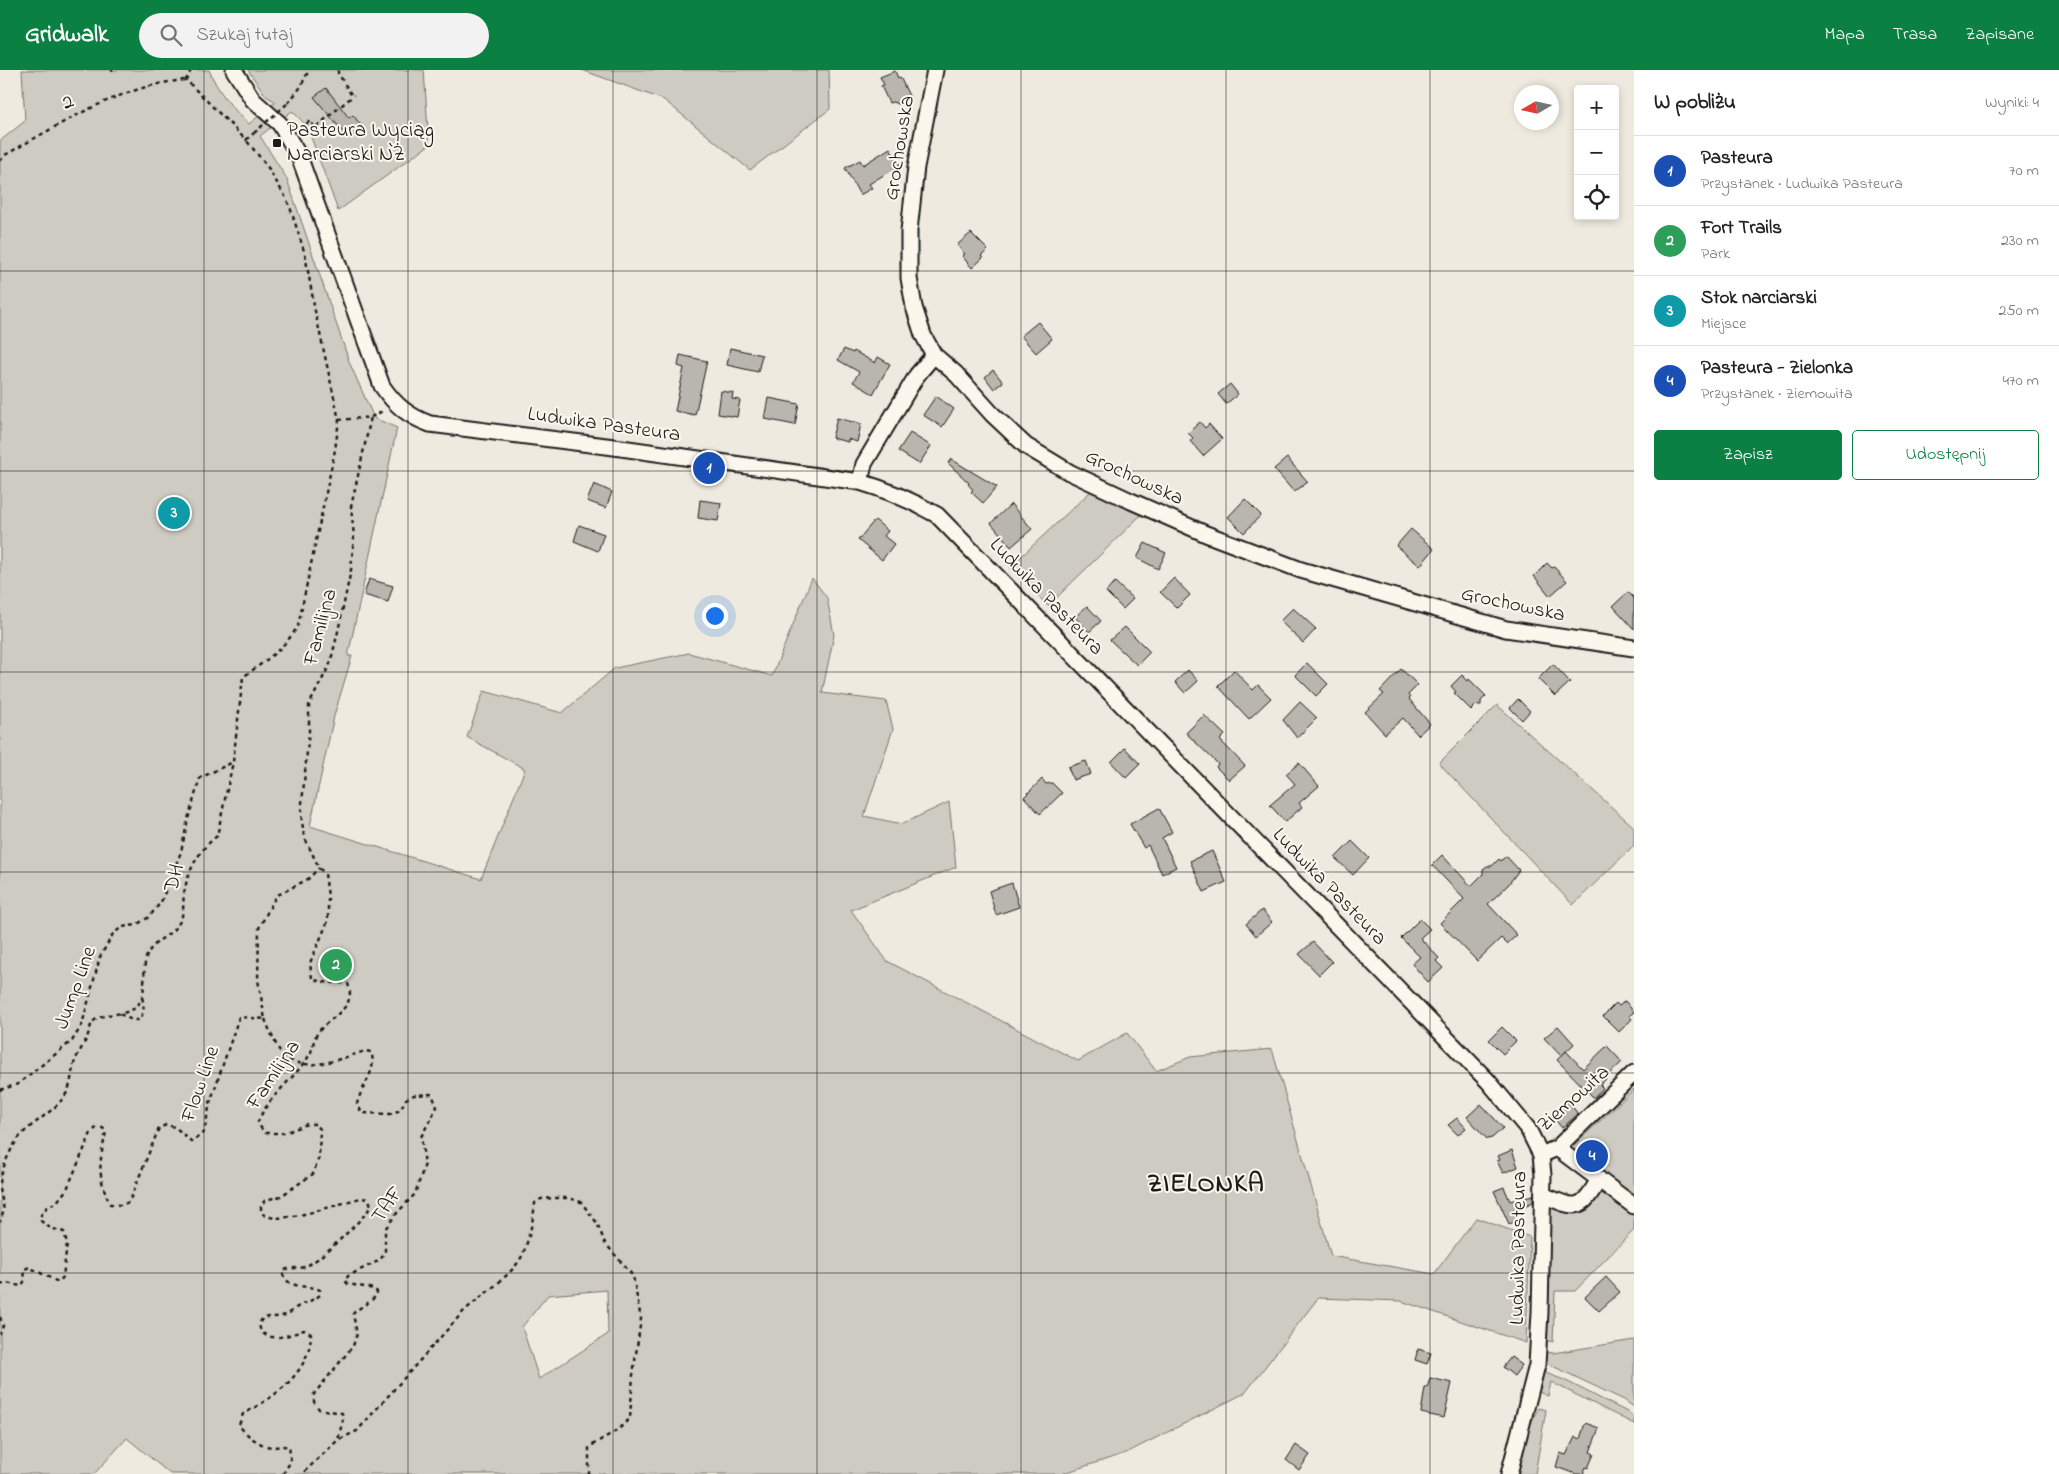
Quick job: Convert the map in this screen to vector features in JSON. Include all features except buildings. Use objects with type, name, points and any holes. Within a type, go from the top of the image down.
[{"type":"street","name":"Ludwika Pasteura","points":[[234,70],[253,100],[280,124],[300,156],[382,386],[395,405],[416,419],[430,424],[614,447],[860,482],[915,502],[937,515],[1488,1081],[1528,1129],[1541,1155],[1543,1195],[1537,1365],[1509,1474]]},
{"type":"street","name":"Grochowska","points":[[935,70],[916,167],[908,256],[909,278],[914,306],[924,335],[934,355],[956,374],[992,414],[1026,446],[1069,472],[1206,534],[1300,570],[1506,629],[1634,648]]},
{"type":"street","points":[[860,482],[864,464],[916,376],[934,355]]},
{"type":"street","name":"Ziemowita","points":[[1541,1155],[1558,1148],[1634,1073]]},
{"type":"street","points":[[1558,1148],[1634,1206]]},
{"type":"street","points":[[1543,1195],[1560,1203],[1580,1205],[1589,1199],[1599,1179]]},
{"type":"path","points":[[191,70],[186,80],[246,140],[267,166],[290,207],[305,254],[315,311],[339,420],[371,417],[395,405]]},
{"type":"path","points":[[246,140],[288,103],[300,88],[309,70]]},
{"type":"path","points":[[316,126],[353,96],[338,70]]},
{"type":"path","name":"2","points":[[0,161],[5,155],[99,104],[148,87],[186,80]]},
{"type":"path","name":"Familijna","points":[[283,1474],[291,1461],[289,1447],[281,1445],[272,1447],[262,1444],[243,1431],[239,1425],[239,1419],[243,1414],[275,1395],[300,1369],[305,1363],[309,1352],[311,1334],[304,1330],[272,1337],[264,1335],[260,1329],[259,1322],[263,1318],[281,1317],[289,1314],[298,1306],[314,1300],[320,1295],[320,1290],[314,1287],[293,1285],[286,1280],[283,1275],[285,1270],[292,1267],[304,1268],[313,1262],[360,1222],[371,1206],[369,1199],[362,1198],[296,1217],[274,1219],[264,1216],[261,1211],[261,1204],[266,1200],[281,1196],[313,1174],[317,1167],[320,1129],[316,1124],[308,1124],[285,1133],[266,1133],[258,1122],[261,1113],[310,1053],[316,1034],[350,1001],[351,992],[348,984],[318,982],[312,978],[310,963],[323,937],[328,921],[328,896],[324,874],[319,868],[304,836],[301,814],[309,731],[309,704],[330,664],[337,636],[351,570],[354,536],[351,506],[371,417]]},
{"type":"path","name":"DH","points":[[118,1013],[132,1020],[139,1020],[143,1015],[142,997],[145,960],[148,952],[152,946],[171,932],[180,920],[193,863],[207,844],[217,836],[233,762],[243,677],[289,641],[298,626],[335,450],[339,420]]},
{"type":"path","name":"Jump Line","points":[[0,1090],[18,1084],[72,1042],[82,1025],[100,957],[113,934],[122,927],[136,925],[149,917],[161,902],[181,852],[200,778],[233,762]]},
{"type":"path","points":[[302,1065],[286,1056],[279,1049],[265,1019],[258,980],[259,928],[276,896],[308,879],[319,868]]},
{"type":"path","points":[[0,1183],[2,1171],[23,1134],[55,1107],[70,1086],[75,1062],[92,1024],[98,1018],[137,1006],[142,997]]},
{"type":"path","name":"Flow Line","points":[[0,1285],[6,1283],[21,1286],[24,1282],[25,1268],[29,1267],[56,1281],[60,1281],[63,1277],[68,1243],[64,1232],[50,1228],[41,1221],[41,1215],[48,1206],[56,1203],[67,1189],[91,1134],[96,1128],[103,1128],[106,1132],[100,1157],[100,1172],[110,1204],[129,1202],[159,1128],[166,1124],[175,1127],[192,1142],[204,1132],[210,1103],[239,1017],[265,1019]]},
{"type":"path","name":"TAF","points":[[302,1065],[321,1063],[365,1051],[371,1052],[374,1059],[373,1069],[359,1094],[357,1104],[362,1113],[390,1114],[400,1110],[406,1099],[424,1094],[432,1094],[437,1107],[421,1137],[425,1164],[415,1194],[386,1228],[385,1253],[380,1260],[348,1276],[345,1281],[348,1284],[374,1289],[377,1292],[371,1302],[357,1309],[354,1314],[357,1334],[353,1346],[314,1394],[314,1402],[319,1409],[342,1413],[343,1419],[338,1440]]},
{"type":"path","points":[[0,1189],[4,1210],[0,1222]]},
{"type":"path","points":[[302,1474],[338,1440],[357,1431],[463,1312],[479,1297],[498,1284],[513,1268],[521,1258],[532,1222],[535,1203],[541,1199],[569,1198],[581,1202],[597,1223],[605,1243],[633,1276],[641,1319],[633,1375],[630,1418],[619,1429],[589,1447],[589,1474]]},
{"type":"path","points":[[0,1317],[3,1326],[0,1334]]},
{"type":"shaded area","points":[[22,70],[209,70],[226,99],[249,124],[276,102],[266,96],[248,70],[424,70],[429,145],[338,211],[307,126],[292,111],[260,136],[287,179],[350,364],[374,418],[397,428],[348,656],[352,656],[334,716],[310,826],[481,879],[525,769],[467,737],[484,691],[562,713],[615,668],[689,653],[772,676],[812,578],[827,598],[834,635],[822,693],[886,701],[893,729],[864,816],[902,824],[949,802],[956,867],[851,910],[887,961],[1078,1061],[1127,1033],[1156,1071],[1190,1057],[1272,1049],[1331,1256],[1434,1274],[1476,1218],[1530,1237],[1526,1343],[1401,1301],[1318,1298],[1245,1393],[1126,1453],[1061,1474],[170,1474],[127,1438],[94,1474],[0,1474],[0,141],[25,121]],"holes":[[[607,1290],[608,1334],[539,1379],[522,1327],[548,1295]]]},
{"type":"shaded area","points":[[582,70],[829,70],[830,109],[750,170],[664,100]]},
{"type":"shaded area","points":[[1092,490],[1143,513],[1048,606],[1010,567]]},
{"type":"shaded area","points":[[1497,705],[1634,827],[1634,845],[1573,905],[1439,763]]},
{"type":"shaded area","points":[[1634,1089],[1634,1202],[1571,1148]]},
{"type":"shaded area","points":[[1602,1186],[1634,1213],[1634,1230],[1575,1291],[1555,1291],[1553,1342],[1546,1340],[1550,1204],[1569,1212],[1583,1212],[1594,1204]]},
{"type":"shaded area","points":[[1634,1340],[1634,1407],[1624,1400],[1544,1362],[1545,1352],[1553,1353]]},
{"type":"shaded area","points":[[1543,1372],[1564,1380],[1629,1413],[1634,1417],[1634,1424],[1551,1382],[1548,1396],[1539,1392]]},
{"type":"shaded area","points":[[1538,1408],[1546,1410],[1535,1474],[1518,1474],[1528,1430]]},
{"type":"place","name":"Pasteura Wyciąg Narciarski NŻ","points":[[277,143]]},
{"type":"place","name":"Pasteura","points":[[709,468]]},
{"type":"place","name":"Stok narciarski","points":[[174,513]]},
{"type":"place","name":"Fort Trails","points":[[336,965]]},
{"type":"place","name":"Pasteura - Zielonka","points":[[1592,1156]]},
{"type":"district","name":"ZIELONKA","points":[[1206,1185]]}]
